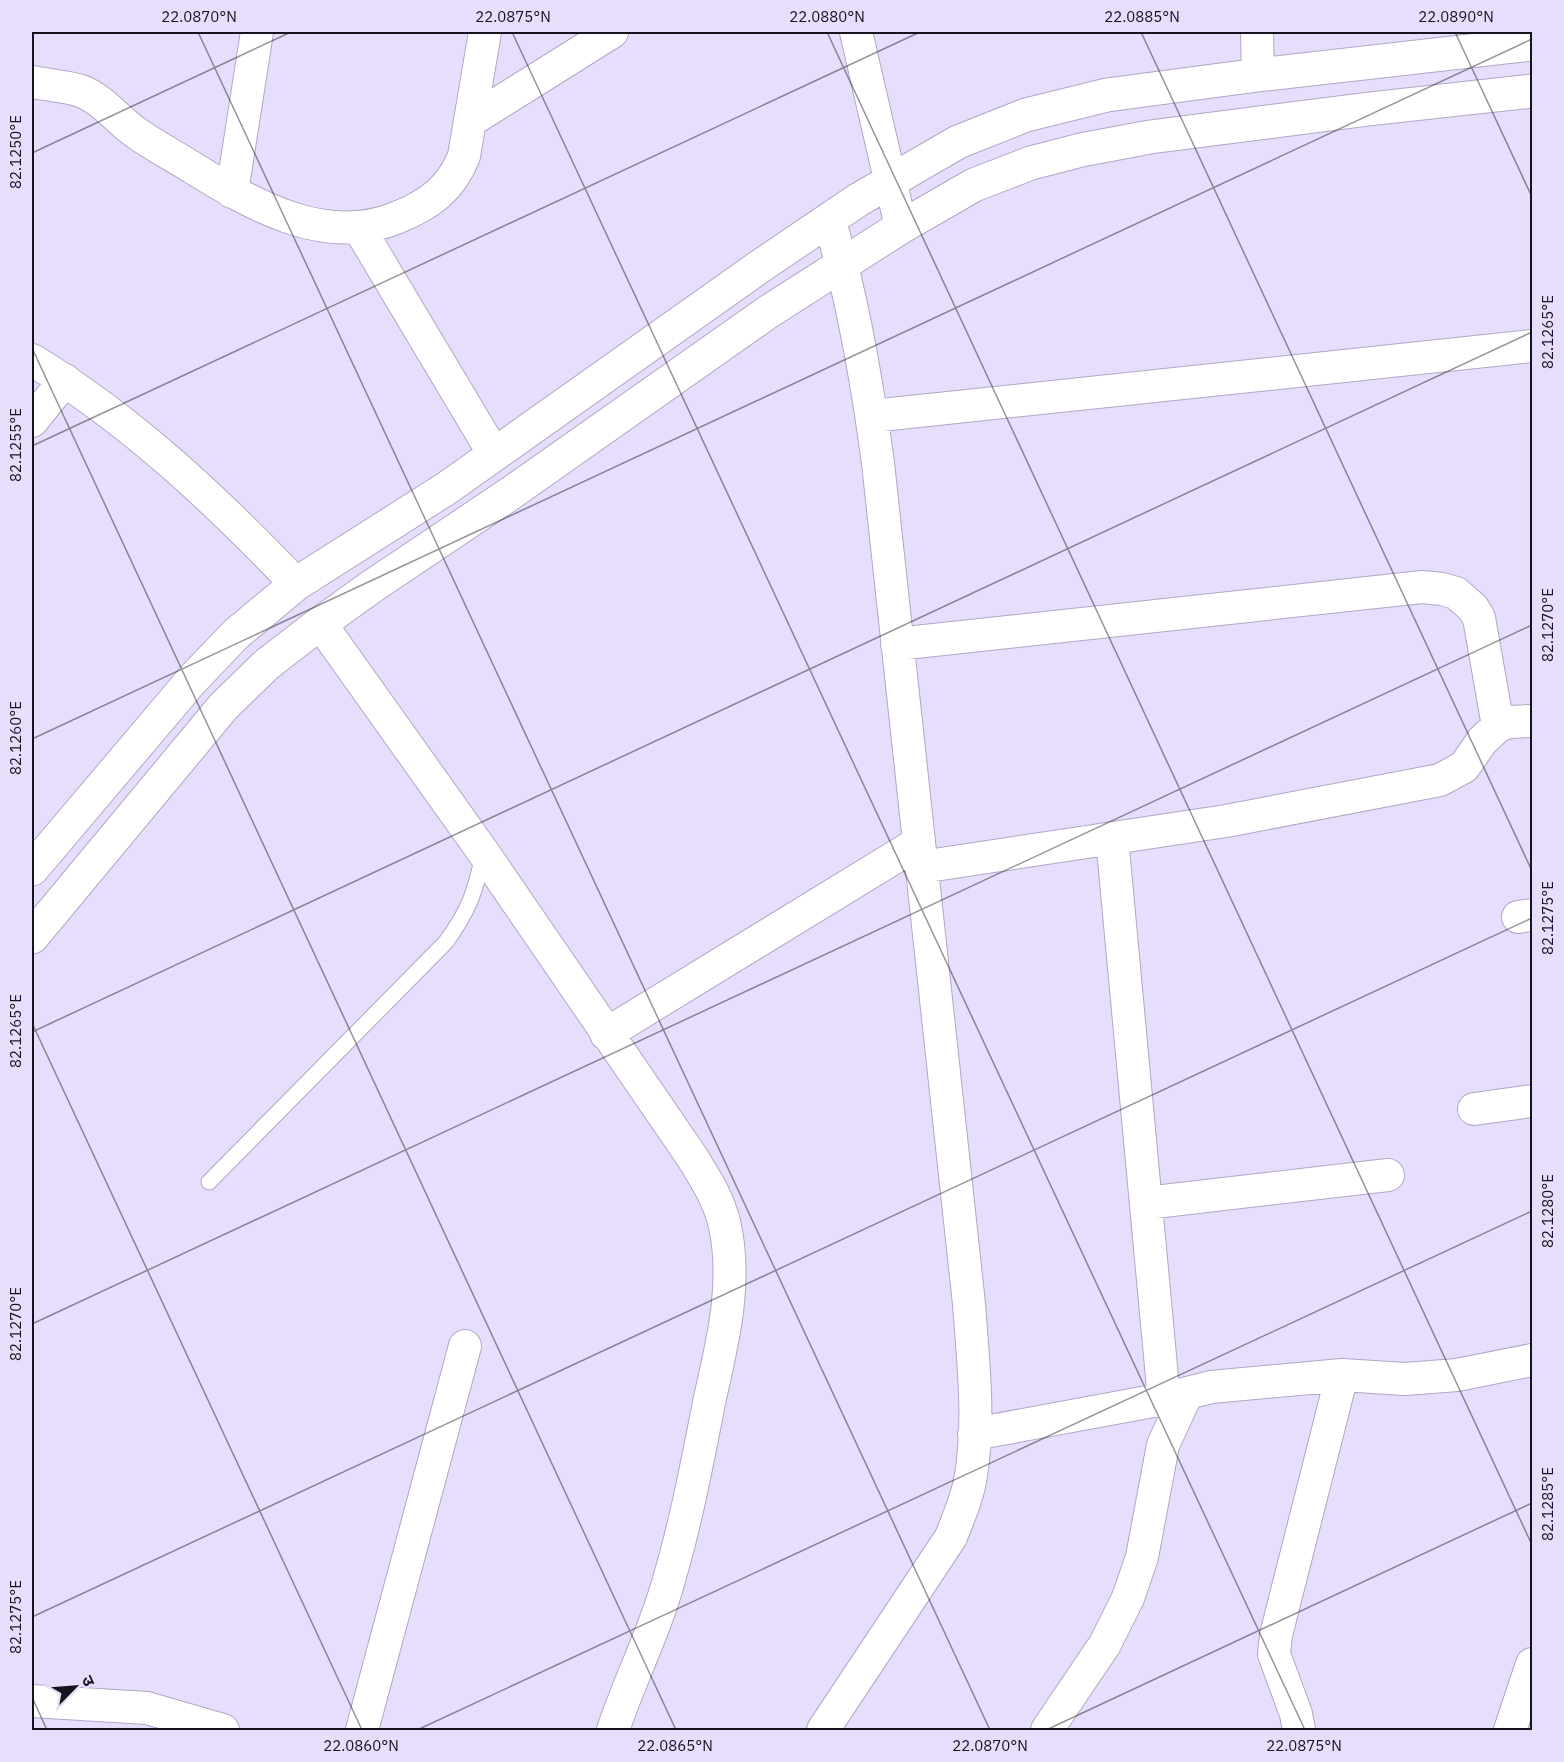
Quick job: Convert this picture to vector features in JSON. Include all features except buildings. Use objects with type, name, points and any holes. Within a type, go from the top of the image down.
[{"type":"main road","points":[[32,869],[192,680],[236,634],[296,584],[447,488],[830,219],[958,142],[1026,115],[1107,95],[1257,75],[1533,44]]},
{"type":"main road","points":[[32,937],[223,707],[266,665],[320,623],[511,493],[768,312],[902,227],[974,185],[1031,163],[1081,150],[1150,137],[1533,91]]},
{"type":"street","points":[[232,192],[256,32]]},
{"type":"street","points":[[32,82],[81,91],[136,133],[232,192],[283,215],[339,228],[359,228],[384,223],[410,213],[448,186],[457,173],[464,156],[485,32]]},
{"type":"street","points":[[470,121],[612,32]]},
{"type":"street","points":[[856,32],[902,227]]},
{"type":"street","points":[[1257,32],[1257,75]]},
{"type":"street","points":[[823,1731],[951,1537],[966,1501],[971,1475],[974,1434],[974,1374],[969,1304],[872,416],[843,264],[830,219]]},
{"type":"street","points":[[359,228],[494,454]]},
{"type":"street","points":[[872,416],[1533,346]]},
{"type":"street","points":[[32,360],[65,380],[144,439],[246,532],[296,584]]},
{"type":"street","points":[[32,421],[65,380]]},
{"type":"street","points":[[897,644],[1422,587],[1442,589],[1456,593],[1467,601],[1479,618],[1498,726]]},
{"type":"street","points":[[320,623],[483,852],[692,1157],[712,1190],[724,1221],[729,1252],[729,1299],[720,1351],[670,1577],[613,1731]]},
{"type":"street","points":[[606,1034],[920,855],[1112,838],[1226,821],[1440,780],[1464,766],[1482,741],[1498,726],[1509,722],[1533,721]]},
{"type":"street","points":[[1047,1731],[1105,1644],[1128,1598],[1142,1557],[1163,1445],[1176,1396],[1146,1203],[1112,838]]},
{"type":"street","points":[[1474,1109],[1533,1101]]},
{"type":"street","points":[[1146,1203],[1388,1175]]},
{"type":"street","points":[[362,1731],[465,1346]]},
{"type":"street","points":[[974,1434],[1176,1396],[1211,1387],[1342,1375],[1423,1378],[1456,1375],[1533,1360]]},
{"type":"street","points":[[1299,1731],[1296,1714],[1274,1654],[1276,1635],[1342,1375]]},
{"type":"street","points":[[1510,1731],[1533,1664]]},
{"type":"street","points":[[32,1701],[147,1708],[223,1731]]},
{"type":"lane","points":[[209,1182],[446,942],[463,918],[475,890],[483,852]]}]
